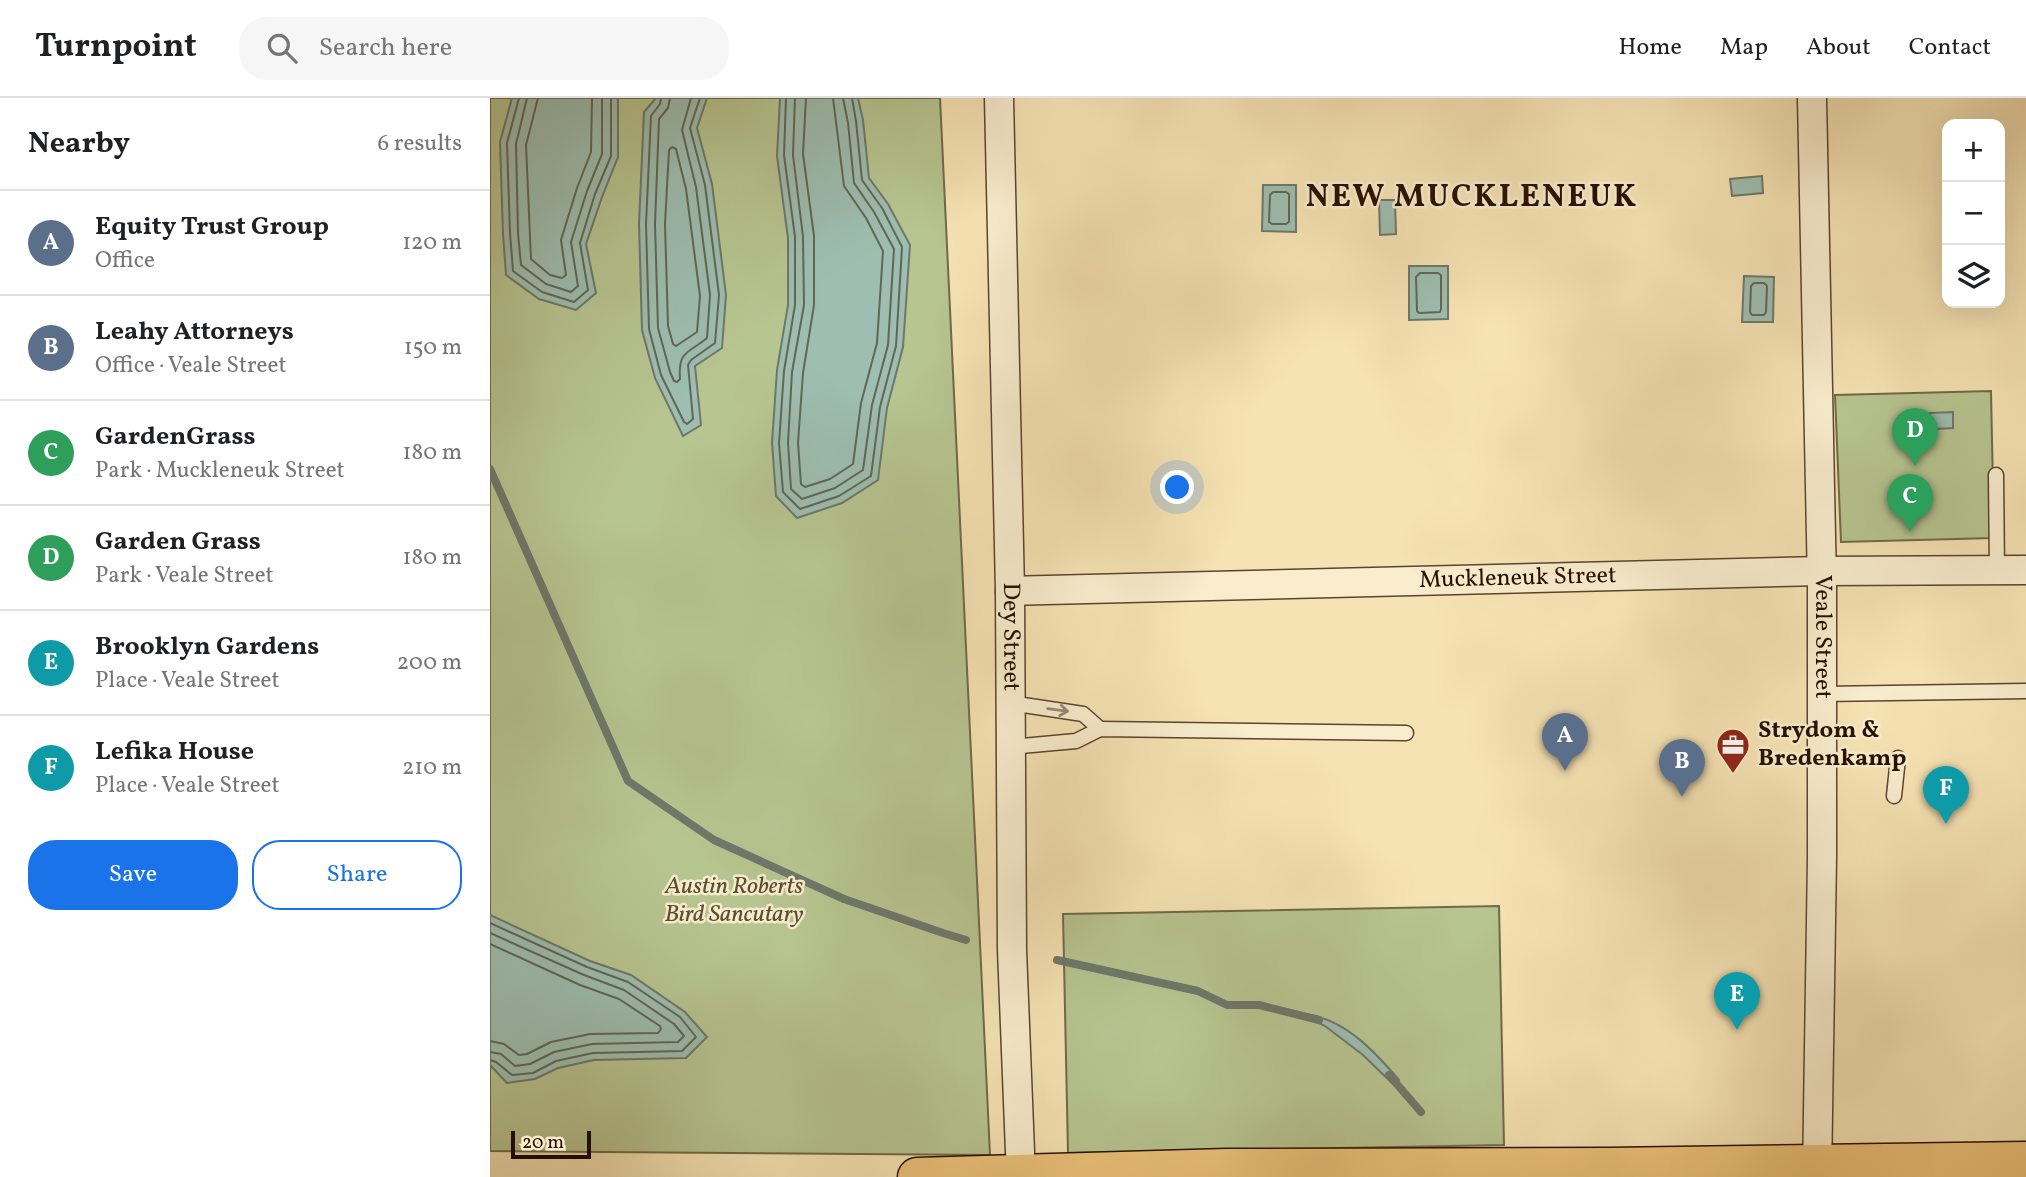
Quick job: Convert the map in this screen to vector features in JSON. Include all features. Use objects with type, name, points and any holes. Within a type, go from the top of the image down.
[{"type":"main road","points":[[917,1177],[1227,1168],[1609,1167],[1816,1170],[2026,1160]]},
{"type":"street","name":"Dey Street","points":[[999,98],[1010,591],[1012,950],[1021,1175]]},
{"type":"street","name":"Veale Street","points":[[1812,98],[1822,571],[1822,857],[1816,1170]]},
{"type":"street","name":"Muckleneuk Street","points":[[1010,591],[1822,571],[2026,570]]},
{"type":"lane","points":[[1996,475],[1997,571]]},
{"type":"lane","points":[[1822,694],[2026,691]]},
{"type":"lane","points":[[1010,703],[1083,714],[1100,729]]},
{"type":"lane","points":[[1010,747],[1076,741],[1100,729],[1406,733]]},
{"type":"lane","points":[[1894,796],[1898,758]]},
{"type":"green space","name":"Austin Roberts Bird Sancutary","points":[[490,98],[940,98],[990,1155],[490,1151]]},
{"type":"green space","points":[[1991,391],[1994,538],[1841,542],[1835,395]]},
{"type":"green space","points":[[1499,906],[1504,1145],[1068,1153],[1063,914]]},
{"type":"water","points":[[512,98],[618,100],[618,157],[586,244],[596,293],[576,310],[539,299],[506,275],[500,142]]},
{"type":"water","points":[[656,98],[707,98],[697,128],[712,184],[726,295],[722,348],[695,366],[701,425],[683,436],[655,378],[642,330],[639,224],[644,112]]},
{"type":"water","points":[[780,98],[858,98],[869,178],[888,204],[910,245],[903,347],[887,408],[878,480],[842,503],[797,518],[776,496],[772,443],[777,370],[788,305],[788,238],[777,156]]},
{"type":"water","points":[[1762,176],[1763,193],[1732,196],[1730,179]]},
{"type":"water","points":[[1263,185],[1296,185],[1296,232],[1262,231]]},
{"type":"water","points":[[1379,200],[1395,200],[1396,234],[1380,235]]},
{"type":"water","points":[[1409,266],[1448,266],[1448,319],[1409,320]]},
{"type":"water","points":[[1744,276],[1774,277],[1773,322],[1742,322]]},
{"type":"water","points":[[1953,412],[1953,428],[1909,433],[1906,431],[1906,414]]},
{"type":"water","points":[[490,915],[590,961],[631,975],[685,1012],[707,1037],[686,1058],[594,1060],[558,1068],[535,1079],[507,1083],[490,1065]]},
{"type":"water","points":[[1310,1015],[1324,1018],[1348,1031],[1381,1059],[1399,1080],[1394,1085],[1363,1055],[1325,1026],[1309,1018]]},
{"type":"waterway","points":[[490,469],[628,781],[714,840],[844,899],[966,940]]},
{"type":"waterway","points":[[1057,960],[1198,991],[1227,1005],[1259,1005],[1319,1020]]},
{"type":"waterway","points":[[1389,1075],[1421,1112]]},
{"type":"place","name":"Garden Grass","points":[[1915,466]]},
{"type":"place","name":"GardenGrass","points":[[1910,532]]},
{"type":"place","name":"Equity Trust Group","points":[[1565,771]]},
{"type":"place","name":"Strydom & Bredenkamp","points":[[1733,775]]},
{"type":"place","name":"Leahy Attorneys","points":[[1682,797]]},
{"type":"place","name":"Lefika House","points":[[1946,824]]},
{"type":"place","name":"Brooklyn Gardens","points":[[1737,1030]]},
{"type":"district","name":"NEW MUCKLENEUK","points":[[1472,198]]}]
